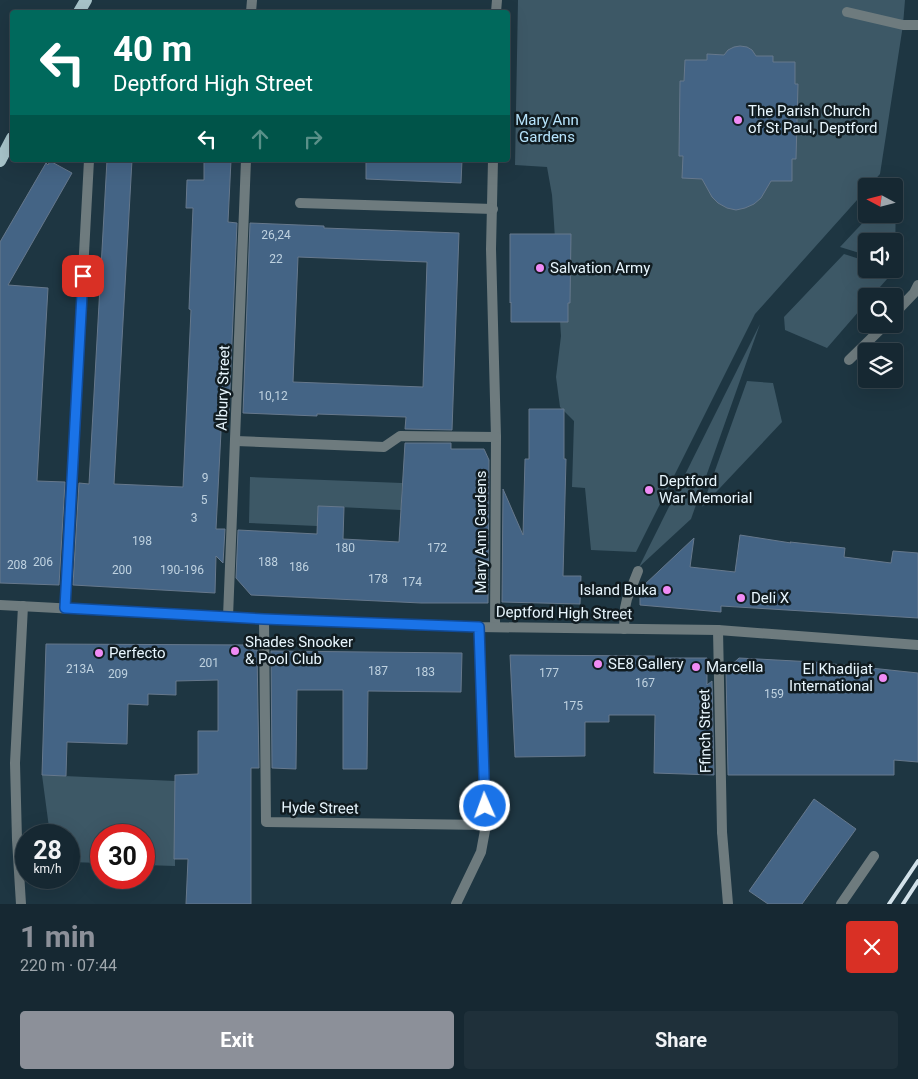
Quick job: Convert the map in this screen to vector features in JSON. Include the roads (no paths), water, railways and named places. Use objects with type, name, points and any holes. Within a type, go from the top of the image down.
[{"type":"main road","points":[[0,161],[6,145]]},
{"type":"street","points":[[847,12],[903,24],[918,25]]},
{"type":"street","points":[[65,608],[89,162]]},
{"type":"street","name":"Albury Street","points":[[228,617],[246,162]]},
{"type":"street","name":"Mary Ann Gardens","points":[[493,162],[492,249],[496,437],[495,627]]},
{"type":"street","points":[[300,203],[493,209]]},
{"type":"street","points":[[903,305],[914,293],[918,285]]},
{"type":"street","points":[[849,360],[877,333]]},
{"type":"street","points":[[236,441],[384,447],[400,436],[496,437]]},
{"type":"street","points":[[624,629],[627,599],[638,570]]},
{"type":"street","name":"Deptford High Street","points":[[0,605],[264,619],[479,627],[718,630],[918,644]]},
{"type":"street","points":[[21,904],[15,763],[22,606]]},
{"type":"street","name":"Hyde Street","points":[[264,619],[266,822],[486,825]]},
{"type":"street","points":[[456,904],[481,852],[486,825],[479,627]]},
{"type":"street","name":"Ffinch Street","points":[[718,630],[722,832],[728,904]]},
{"type":"street","points":[[841,904],[874,856]]},
{"type":"railway","points":[[889,904],[918,861]]},
{"type":"railway","points":[[903,904],[918,881]]},
{"type":"place","name":"The Parish Church of St Paul, Deptford","points":[[738,120]]},
{"type":"place","name":"Salvation Army","points":[[540,268]]},
{"type":"place","name":"Deptford War Memorial","points":[[649,490]]},
{"type":"place","name":"Island Buka","points":[[667,590]]},
{"type":"place","name":"Deli X","points":[[741,598]]},
{"type":"place","name":"Shades Snooker & Pool Club","points":[[235,651]]},
{"type":"place","name":"Perfecto","points":[[99,653]]},
{"type":"place","name":"SE8 Gallery","points":[[598,664]]},
{"type":"place","name":"Marcella","points":[[696,667]]},
{"type":"place","name":"El Khadijat International","points":[[883,678]]}]
